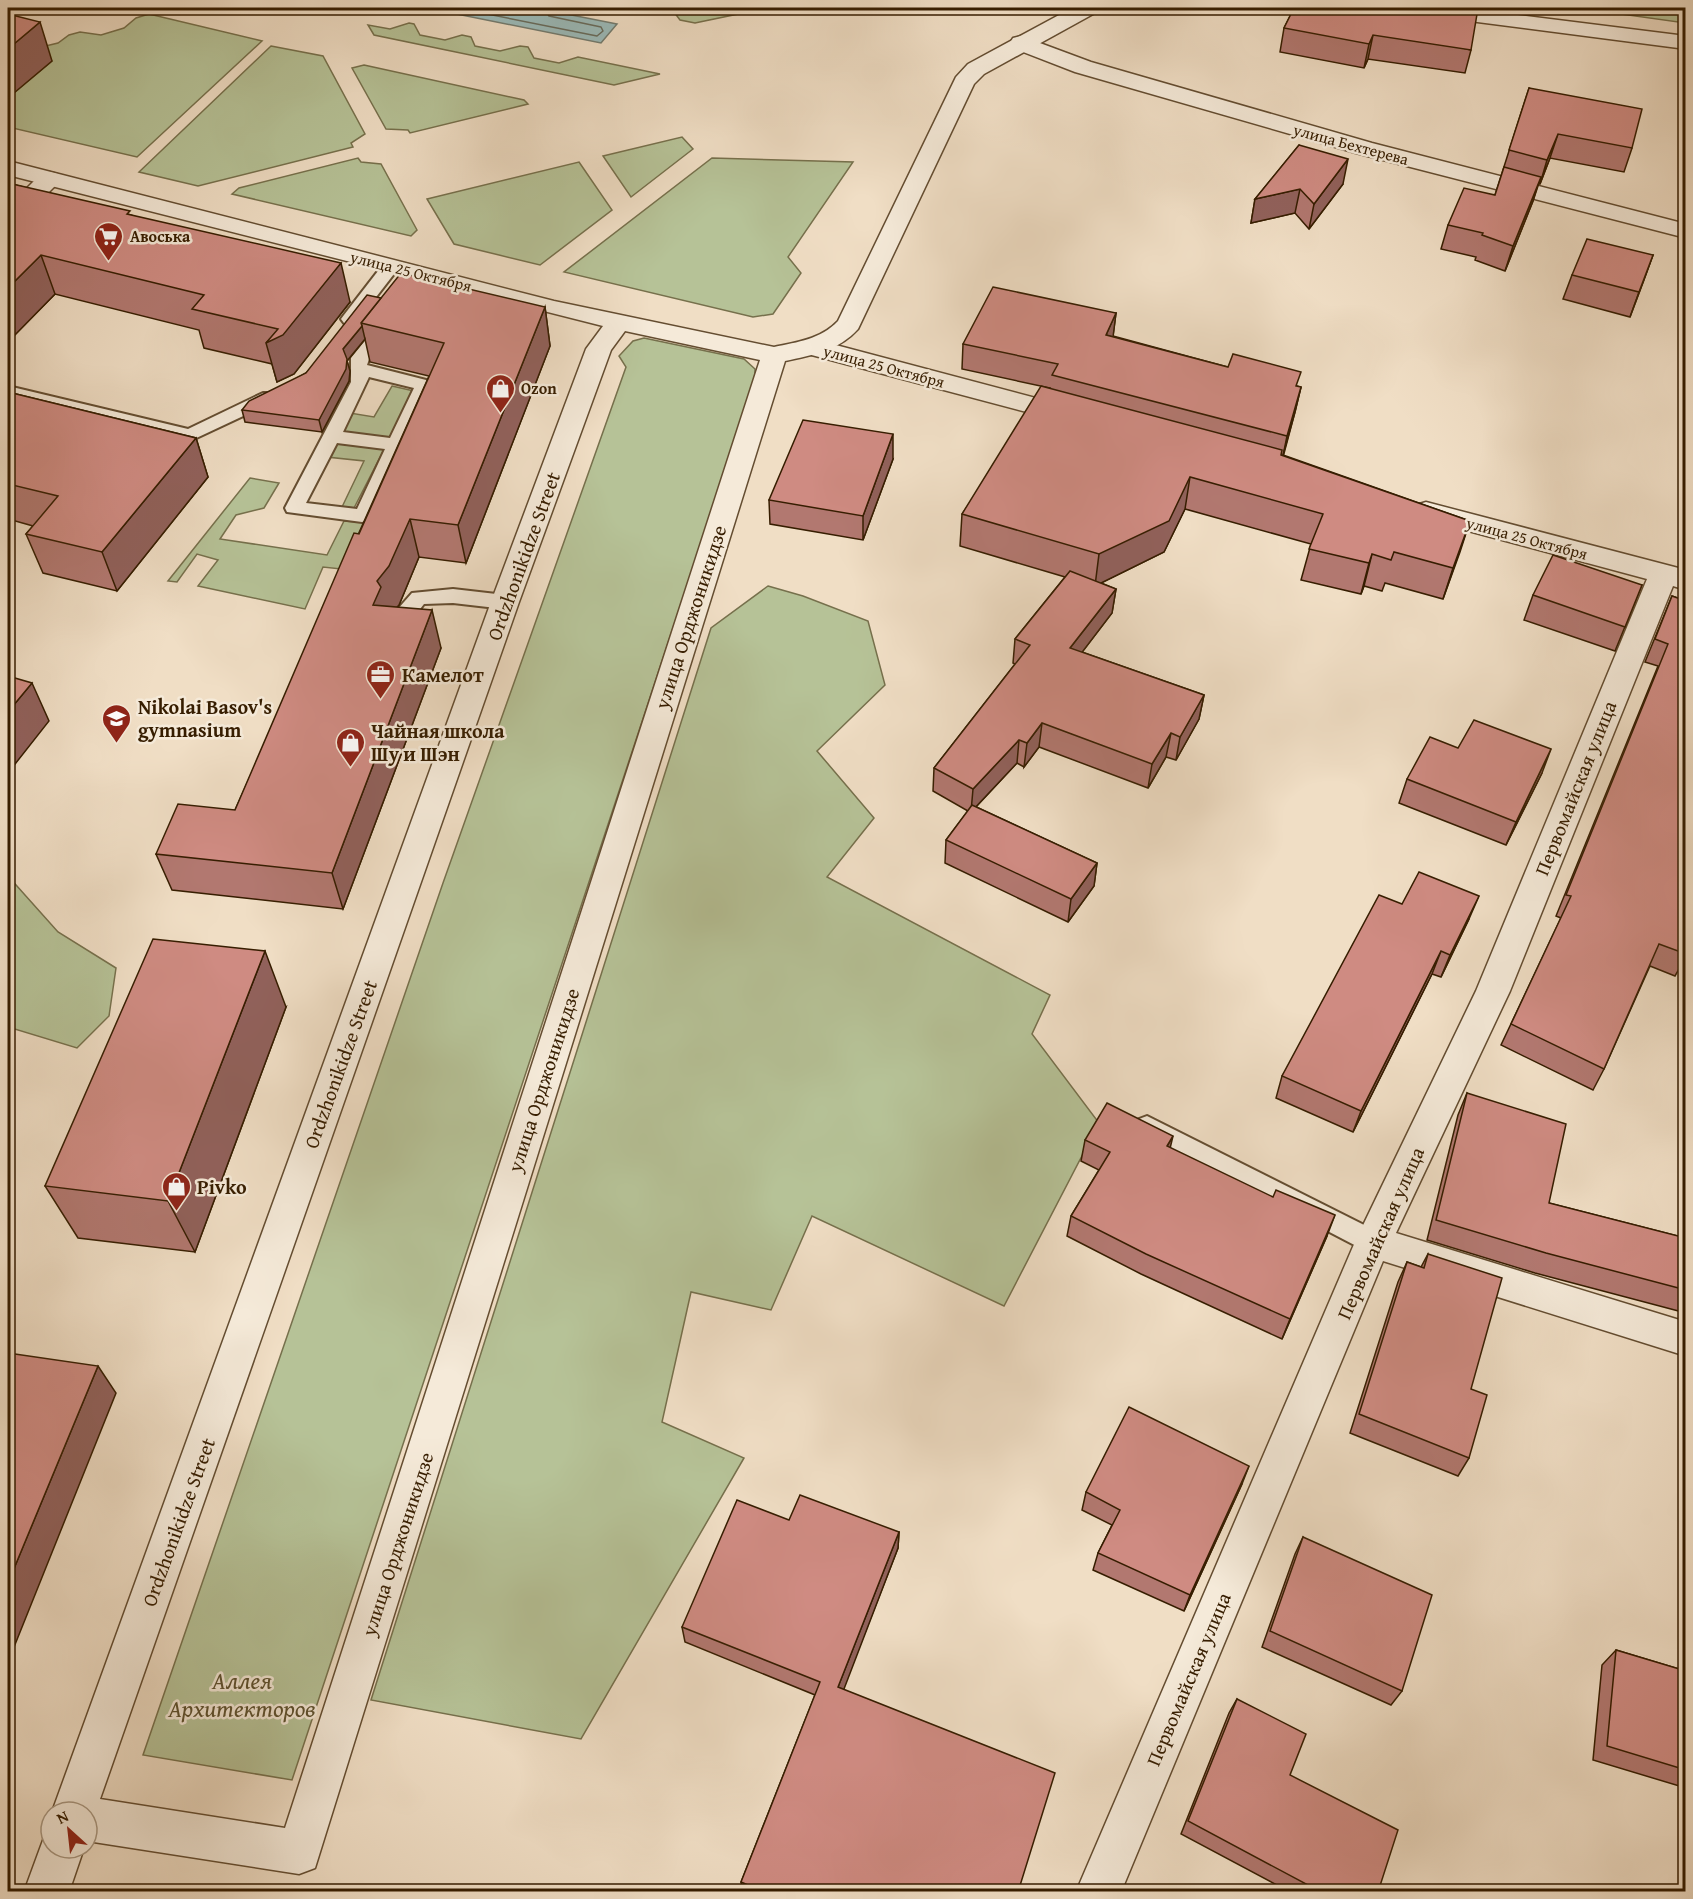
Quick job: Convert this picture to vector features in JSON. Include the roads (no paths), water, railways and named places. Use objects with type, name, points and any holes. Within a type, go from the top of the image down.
[{"type":"street","points":[[813,347],[837,337],[849,324],[964,82],[976,69],[1087,8]]},
{"type":"street","points":[[1415,8],[1686,43]]},
{"type":"street","name":"улица Бехтерева","points":[[1021,43],[1083,67],[1364,148],[1686,231]]},
{"type":"street","name":"улица 25 Октября","points":[[8,168],[391,266],[421,283],[774,355],[813,347],[1100,424]]},
{"type":"street","points":[[8,220],[49,179]]},
{"type":"street","name":"Ordzhonikidze Street","points":[[79,1800],[505,602],[599,349],[619,322]]},
{"type":"street","name":"улица Орджоникидзе","points":[[99,1821],[299,1852],[774,355]]},
{"type":"street","name":"улица 25 Октября","points":[[1399,504],[1674,578]]},
{"type":"street","name":"Первомайская улица","points":[[1098,1892],[1373,1242],[1493,991],[1674,578]]},
{"type":"street","points":[[1373,1242],[1686,1339]]},
{"type":"street","points":[[46,1892],[58,1860]]},
{"type":"lane","points":[[336,336],[391,266]]},
{"type":"lane","points":[[361,369],[424,385],[362,516],[294,508],[360,382],[361,369],[357,363],[399,310]]},
{"type":"lane","points":[[8,392],[190,435],[282,390]]},
{"type":"lane","points":[[332,437],[396,445]]},
{"type":"lane","points":[[399,619],[419,598],[453,596],[505,602]]},
{"type":"lane","points":[[1122,1113],[1373,1242]]},
{"type":"water","points":[[427,8],[536,8],[617,24],[601,43]]},
{"type":"place","name":"Авоська","points":[[109,262]]},
{"type":"place","name":"Ozon","points":[[500,414]]},
{"type":"place","name":"Камелот","points":[[381,700]]},
{"type":"place","name":"Nikolai Basov's gymnasium","points":[[117,744]]},
{"type":"place","name":"Чайная школа Шу и Шэн","points":[[350,768]]},
{"type":"place","name":"Pivko","points":[[176,1212]]},
{"type":"park label","name":"Аллея Архитекторов","points":[[242,1694]]}]
